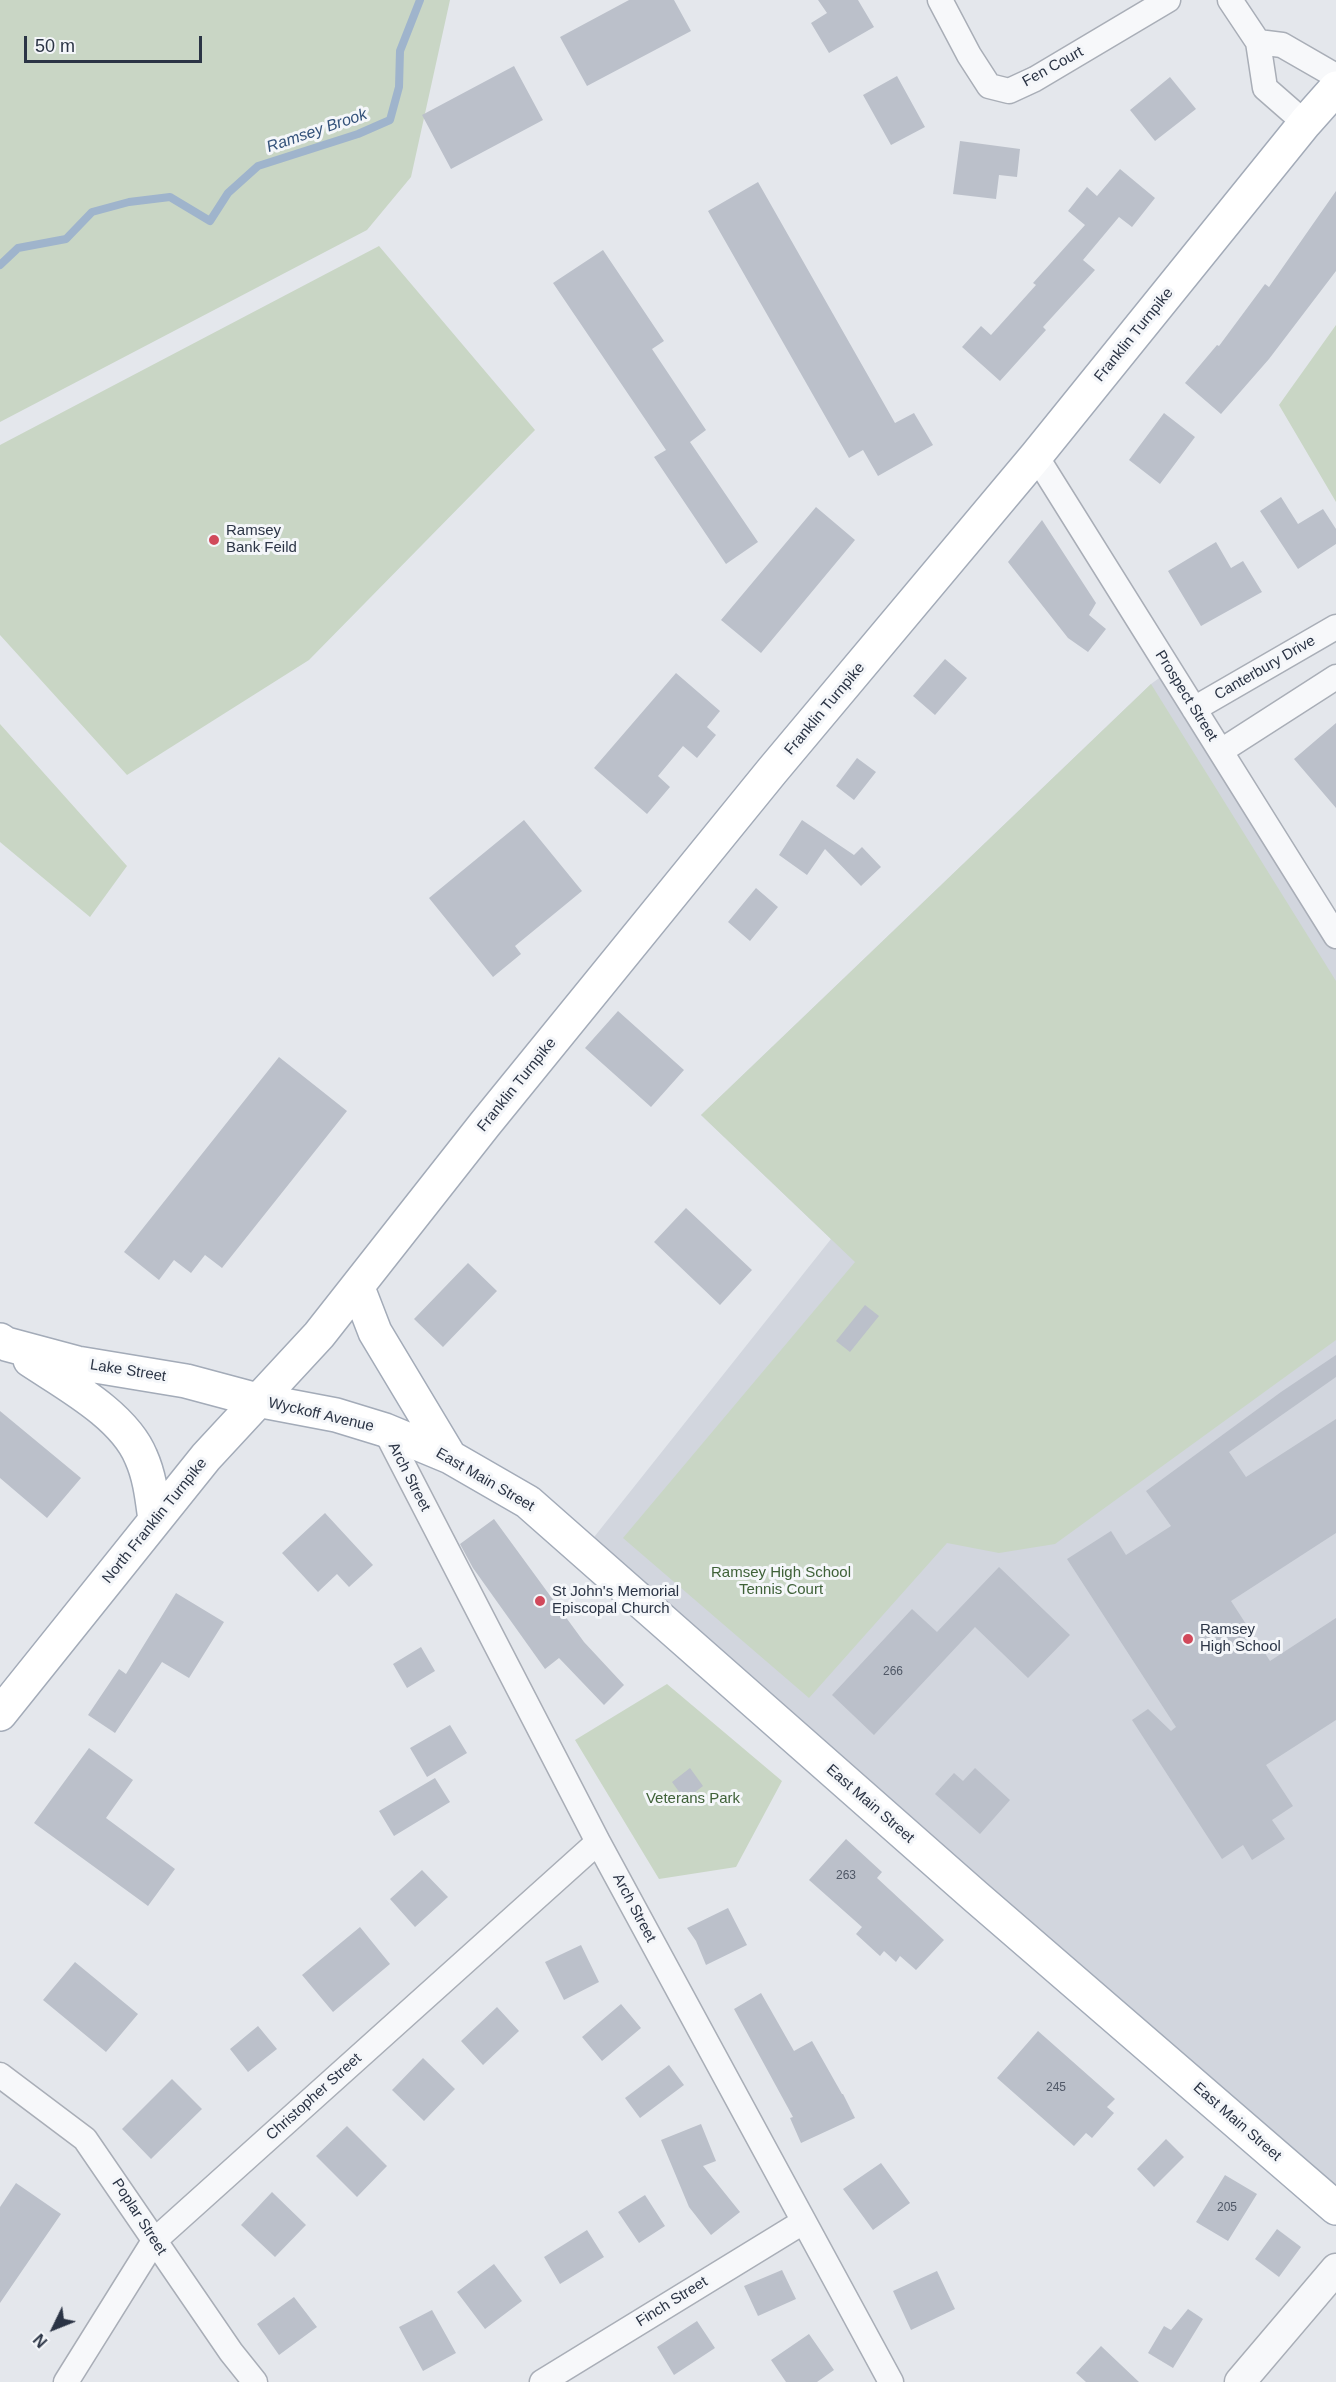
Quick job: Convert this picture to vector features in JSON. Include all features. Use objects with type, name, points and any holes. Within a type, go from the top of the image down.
[{"type":"main road","name":"Franklin Turnpike","points":[[319,1335],[485,1124],[772,771],[1036,456],[1305,123],[1336,88]]},
{"type":"main road","points":[[358,1288],[375,1332],[450,1457]]},
{"type":"main road","name":"North Franklin Turnpike","points":[[0,1714],[155,1520],[257,1400],[319,1335]]},
{"type":"main road","points":[[3,1342],[81,1394],[108,1415],[129,1437],[140,1455],[150,1482],[155,1520]]},
{"type":"main road","name":"Lake Street","points":[[3,1342],[77,1363],[186,1381],[257,1400]]},
{"type":"main road","name":"Wyckoff Avenue","points":[[257,1400],[336,1415],[385,1430]]},
{"type":"main road","name":"East Main Street","points":[[385,1430],[450,1457],[528,1502],[975,1896],[1336,2208]]},
{"type":"street","name":"Fen Court","points":[[940,0],[969,55],[990,86],[1010,91],[1035,79],[1168,0]]},
{"type":"street","points":[[1230,0],[1258,42],[1265,88],[1305,123]]},
{"type":"street","points":[[1258,42],[1282,45],[1336,76]]},
{"type":"street","name":"Prospect Street","points":[[1036,456],[1336,936]]},
{"type":"street","name":"Canterbury Drive","points":[[1194,709],[1336,627]]},
{"type":"street","points":[[1221,751],[1336,677]]},
{"type":"street","name":"Arch Street","points":[[385,1430],[598,1842],[891,2382]]},
{"type":"street","name":"Christopher Street","points":[[66,2382],[154,2241],[598,1842]]},
{"type":"street","name":"Poplar Street","points":[[0,2075],[85,2139],[231,2352],[255,2382]]},
{"type":"street","name":"Finch Street","points":[[542,2382],[803,2222]]},
{"type":"street","points":[[1240,2382],[1336,2269]]},
{"type":"shaded area","points":[[1170,670],[1336,936],[1336,2208],[583,1551],[831,1239],[701,1115],[1151,684]]},
{"type":"green space","points":[[0,0],[450,0],[411,177],[367,230],[0,422]]},
{"type":"green space","name":"Ramsey Bank Feild","points":[[379,246],[535,430],[309,660],[127,775],[0,635],[0,445]]},
{"type":"green space","points":[[1336,325],[1336,502],[1279,405]]},
{"type":"green space","name":"Ramsey High School Tennis Court","points":[[1151,684],[1336,981],[1336,1340],[1055,1544],[999,1553],[947,1543],[809,1698],[623,1538],[855,1262],[701,1115]]},
{"type":"green space","points":[[0,724],[127,866],[90,917],[0,842]]},
{"type":"green space","name":"Veterans Park","points":[[667,1684],[782,1781],[736,1867],[659,1879],[575,1740]]},
{"type":"building","points":[[629,0],[674,0],[691,31],[587,86],[560,37]]},
{"type":"building","points":[[818,0],[858,0],[874,27],[829,53],[811,23],[827,13]]},
{"type":"building","points":[[514,66],[543,120],[451,169],[422,115]]},
{"type":"building","points":[[897,76],[925,127],[891,145],[863,95]]},
{"type":"building","points":[[1170,77],[1196,109],[1155,141],[1130,110]]},
{"type":"building","points":[[960,141],[1020,149],[1017,177],[999,175],[996,199],[953,194]]},
{"type":"building","points":[[1120,169],[1155,198],[1132,227],[1119,217],[1083,260],[1095,270],[1043,327],[1046,330],[1000,381],[962,347],[981,326],[991,335],[1036,285],[1033,283],[1085,225],[1068,211],[1087,187],[1097,196]]},
{"type":"building","points":[[758,182],[895,423],[914,413],[933,445],[878,476],[863,450],[849,458],[708,211]]},
{"type":"building","points":[[1336,191],[1336,271],[1269,359],[1221,414],[1185,383],[1217,345],[1219,346],[1265,284],[1269,287]]},
{"type":"building","points":[[603,250],[664,341],[652,349],[706,430],[690,442],[758,542],[726,564],[654,457],[666,450],[553,283]]},
{"type":"building","points":[[1164,413],[1195,437],[1160,484],[1129,460]]},
{"type":"building","points":[[1281,497],[1298,524],[1323,509],[1336,529],[1336,544],[1298,569],[1260,511]]},
{"type":"building","points":[[816,507],[855,540],[761,653],[721,620]]},
{"type":"building","points":[[1042,520],[1096,603],[1089,615],[1106,629],[1088,652],[1068,638],[1008,562]]},
{"type":"building","points":[[1216,542],[1231,568],[1243,561],[1262,592],[1201,626],[1168,571]]},
{"type":"building","points":[[945,659],[967,678],[935,715],[913,696]]},
{"type":"building","points":[[676,673],[720,711],[707,727],[716,735],[697,758],[683,746],[658,776],[670,787],[647,814],[594,768]]},
{"type":"building","points":[[1336,723],[1336,808],[1294,759]]},
{"type":"building","points":[[857,758],[876,772],[854,800],[836,786]]},
{"type":"building","points":[[524,820],[582,891],[515,946],[521,954],[493,977],[429,898]]},
{"type":"building","points":[[802,820],[854,855],[862,847],[881,867],[861,886],[825,849],[807,875],[779,855]]},
{"type":"building","points":[[756,888],[778,907],[750,941],[728,922]]},
{"type":"building","points":[[618,1011],[684,1070],[651,1107],[585,1048]]},
{"type":"building","points":[[279,1057],[347,1111],[222,1268],[205,1255],[191,1273],[174,1260],[159,1280],[124,1252]]},
{"type":"building","points":[[686,1208],[752,1270],[720,1305],[654,1242]]},
{"type":"building","points":[[468,1263],[497,1291],[443,1347],[414,1319]]},
{"type":"building","points":[[865,1305],[879,1316],[850,1352],[836,1341]]},
{"type":"building","name":"Ramsey High School","points":[[1336,1355],[1336,1377],[1229,1452],[1246,1477],[1336,1419],[1336,1533],[1231,1601],[1270,1661],[1336,1618],[1336,1720],[1266,1765],[1293,1806],[1272,1820],[1285,1839],[1252,1860],[1243,1845],[1222,1859],[1132,1720],[1148,1709],[1171,1731],[1176,1727],[1067,1559],[1111,1531],[1126,1555],[1171,1526],[1146,1491],[1281,1392]]},
{"type":"building","points":[[0,1411],[81,1478],[47,1518],[0,1478]]},
{"type":"building","points":[[325,1513],[373,1565],[349,1587],[337,1574],[318,1592],[282,1553]]},
{"type":"building","points":[[494,1519],[584,1642],[624,1685],[604,1705],[559,1658],[545,1669],[473,1568],[460,1544]]},
{"type":"building","points":[[999,1567],[1070,1635],[1028,1678],[975,1627],[874,1735],[832,1695],[912,1609],[937,1632]]},
{"type":"building","points":[[176,1593],[224,1622],[189,1678],[162,1662],[115,1733],[88,1715],[119,1669],[126,1674]]},
{"type":"building","points":[[421,1647],[435,1671],[407,1688],[393,1664]]},
{"type":"building","points":[[450,1725],[467,1753],[427,1777],[410,1748]]},
{"type":"building","points":[[89,1748],[133,1780],[106,1818],[175,1869],[148,1906],[34,1823]]},
{"type":"building","points":[[690,1768],[703,1786],[685,1800],[672,1782]]},
{"type":"building","points":[[975,1768],[1010,1800],[980,1834],[935,1794],[954,1773],[963,1781]]},
{"type":"building","points":[[435,1778],[450,1802],[394,1836],[379,1811]]},
{"type":"building","points":[[846,1839],[882,1872],[877,1878],[944,1940],[916,1970],[900,1956],[896,1962],[884,1951],[880,1956],[856,1934],[862,1927],[809,1880]]},
{"type":"building","points":[[422,1870],[448,1897],[415,1927],[390,1899]]},
{"type":"building","points":[[728,1908],[747,1945],[706,1965],[696,1941],[687,1928]]},
{"type":"building","points":[[360,1927],[390,1964],[333,2012],[302,1975]]},
{"type":"building","points":[[581,1945],[599,1982],[564,2000],[545,1962]]},
{"type":"building","points":[[75,1962],[138,2014],[106,2052],[43,2000]]},
{"type":"building","points":[[761,1993],[794,2051],[812,2041],[855,2118],[801,2143],[790,2118],[793,2117],[734,2009]]},
{"type":"building","points":[[621,2004],[641,2028],[602,2061],[582,2037]]},
{"type":"building","points":[[497,2007],[519,2031],[483,2065],[461,2041]]},
{"type":"building","points":[[258,2026],[277,2049],[248,2072],[230,2049]]},
{"type":"building","points":[[1038,2031],[1115,2099],[1107,2107],[1114,2113],[1092,2138],[1086,2133],[1074,2146],[997,2078]]},
{"type":"building","points":[[423,2058],[455,2089],[424,2121],[392,2090]]},
{"type":"building","points":[[669,2065],[684,2085],[640,2118],[625,2098]]},
{"type":"building","points":[[172,2079],[202,2109],[151,2159],[122,2129]]},
{"type":"building","points":[[701,2124],[716,2161],[703,2166],[740,2212],[711,2235],[689,2207],[661,2140]]},
{"type":"building","points":[[347,2126],[387,2166],[357,2197],[316,2156]]},
{"type":"building","points":[[1166,2139],[1184,2157],[1154,2187],[1137,2169]]},
{"type":"building","points":[[881,2163],[910,2203],[873,2230],[843,2189]]},
{"type":"building","points":[[1225,2175],[1257,2194],[1228,2241],[1196,2222]]},
{"type":"building","points":[[16,2183],[61,2214],[0,2303],[0,2207]]},
{"type":"building","points":[[272,2192],[306,2225],[275,2257],[241,2225]]},
{"type":"building","points":[[645,2195],[665,2226],[639,2243],[618,2212]]},
{"type":"building","points":[[1277,2229],[1301,2247],[1279,2277],[1255,2259]]},
{"type":"building","points":[[587,2230],[604,2257],[560,2284],[544,2257]]},
{"type":"building","points":[[494,2264],[522,2301],[485,2329],[457,2292]]},
{"type":"building","points":[[782,2270],[796,2299],[758,2316],[744,2286]]},
{"type":"building","points":[[937,2271],[955,2309],[911,2330],[893,2291]]},
{"type":"building","points":[[294,2297],[317,2327],[279,2355],[257,2324]]},
{"type":"building","points":[[1188,2309],[1203,2319],[1173,2368],[1148,2353],[1164,2326],[1171,2330]]},
{"type":"building","points":[[432,2310],[456,2353],[423,2371],[399,2327]]},
{"type":"building","points":[[697,2321],[715,2348],[674,2375],[657,2347]]},
{"type":"building","points":[[809,2334],[834,2370],[817,2382],[786,2382],[771,2360]]},
{"type":"building","points":[[1101,2346],[1139,2382],[1086,2382],[1076,2373]]},
{"type":"waterway","name":"Ramsey Brook","points":[[0,265],[18,248],[66,239],[92,212],[129,202],[170,197],[210,221],[228,193],[258,166],[358,134],[390,120],[399,87],[400,51],[420,0]]},
{"type":"place","name":"Ramsey Bank Feild","points":[[214,540]]},
{"type":"place","name":"St John's Memorial Episcopal Church","points":[[540,1601]]},
{"type":"place","name":"Ramsey High School","points":[[1188,1639]]}]
